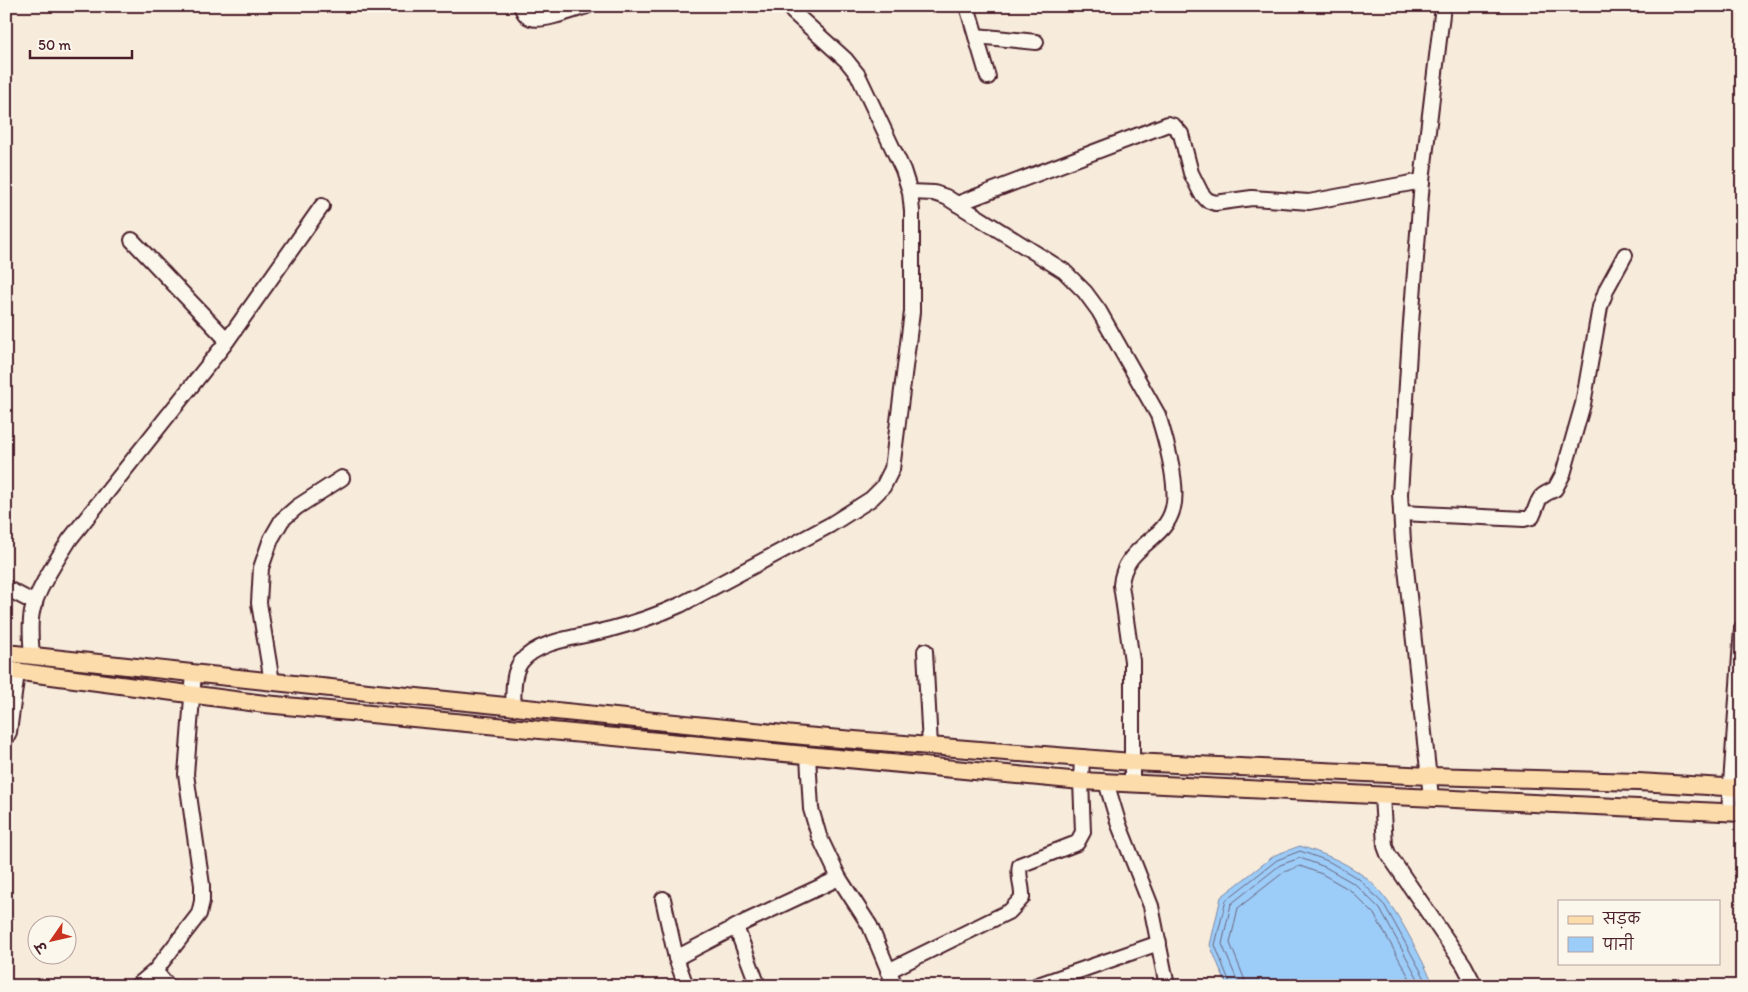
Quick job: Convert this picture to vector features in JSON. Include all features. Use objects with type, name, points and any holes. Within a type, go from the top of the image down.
[{"type":"main road","points":[[6,653],[364,692],[804,736],[1132,762],[1736,788]]},
{"type":"main road","points":[[12,671],[265,704],[1081,780],[1735,812]]},
{"type":"main road","points":[[361,712],[364,692]]},
{"type":"street","points":[[521,6],[525,14],[532,19],[543,18],[587,6]]},
{"type":"street","points":[[513,707],[515,674],[520,663],[528,655],[543,646],[611,630],[666,612],[830,525],[871,499],[883,487],[892,468],[912,312],[912,212],[910,192],[903,170],[858,75],[846,60],[793,12],[789,6]]},
{"type":"street","points":[[967,6],[988,77]]},
{"type":"street","points":[[1431,797],[1400,494],[1422,181],[1443,6]]},
{"type":"street","points":[[976,36],[1036,42]]},
{"type":"street","points":[[957,204],[1168,124],[1174,126],[1181,134],[1191,173],[1198,189],[1207,200],[1215,203],[1252,198],[1309,202],[1422,181]]},
{"type":"street","points":[[910,192],[946,197],[1064,271],[1085,292],[1099,311],[1151,400],[1164,434],[1173,482],[1173,508],[1161,530],[1130,558],[1125,565],[1121,585],[1132,661],[1132,783]]},
{"type":"street","points":[[32,656],[32,610],[53,566],[70,539],[227,340],[322,206]]},
{"type":"street","points":[[132,240],[227,340]]},
{"type":"street","points":[[1401,513],[1524,519],[1532,516],[1543,494],[1556,489],[1563,474],[1583,404],[1600,307],[1607,288],[1625,255]]},
{"type":"street","points":[[272,682],[259,603],[261,568],[271,539],[282,520],[297,507],[342,478]]},
{"type":"street","points":[[6,588],[35,603]]},
{"type":"street","points":[[1735,812],[1742,628]]},
{"type":"street","points":[[925,651],[930,746]]},
{"type":"street","points":[[6,738],[9,732],[12,671]]},
{"type":"street","points":[[137,986],[155,971],[199,914],[202,901],[202,885],[186,774],[194,674]]},
{"type":"street","points":[[808,756],[811,809],[814,821],[839,878],[870,926],[895,986]]},
{"type":"street","points":[[888,971],[1010,911],[1017,906],[1022,898],[1023,888],[1019,870],[1020,866],[1077,843],[1083,832],[1082,757]]},
{"type":"street","points":[[1106,782],[1119,825],[1151,906],[1167,986]]},
{"type":"street","points":[[1382,796],[1385,846],[1388,854],[1464,965],[1475,986]]},
{"type":"street","points":[[676,958],[839,878]]},
{"type":"street","points":[[663,899],[676,958],[686,986]]},
{"type":"street","points":[[736,927],[758,986]]},
{"type":"street","points":[[1035,986],[1159,943]]},
{"type":"street","points":[[155,971],[168,986]]},
{"type":"water","points":[[1300,846],[1348,866],[1374,885],[1395,911],[1435,986],[1227,986],[1210,945],[1221,897],[1275,855]]}]
